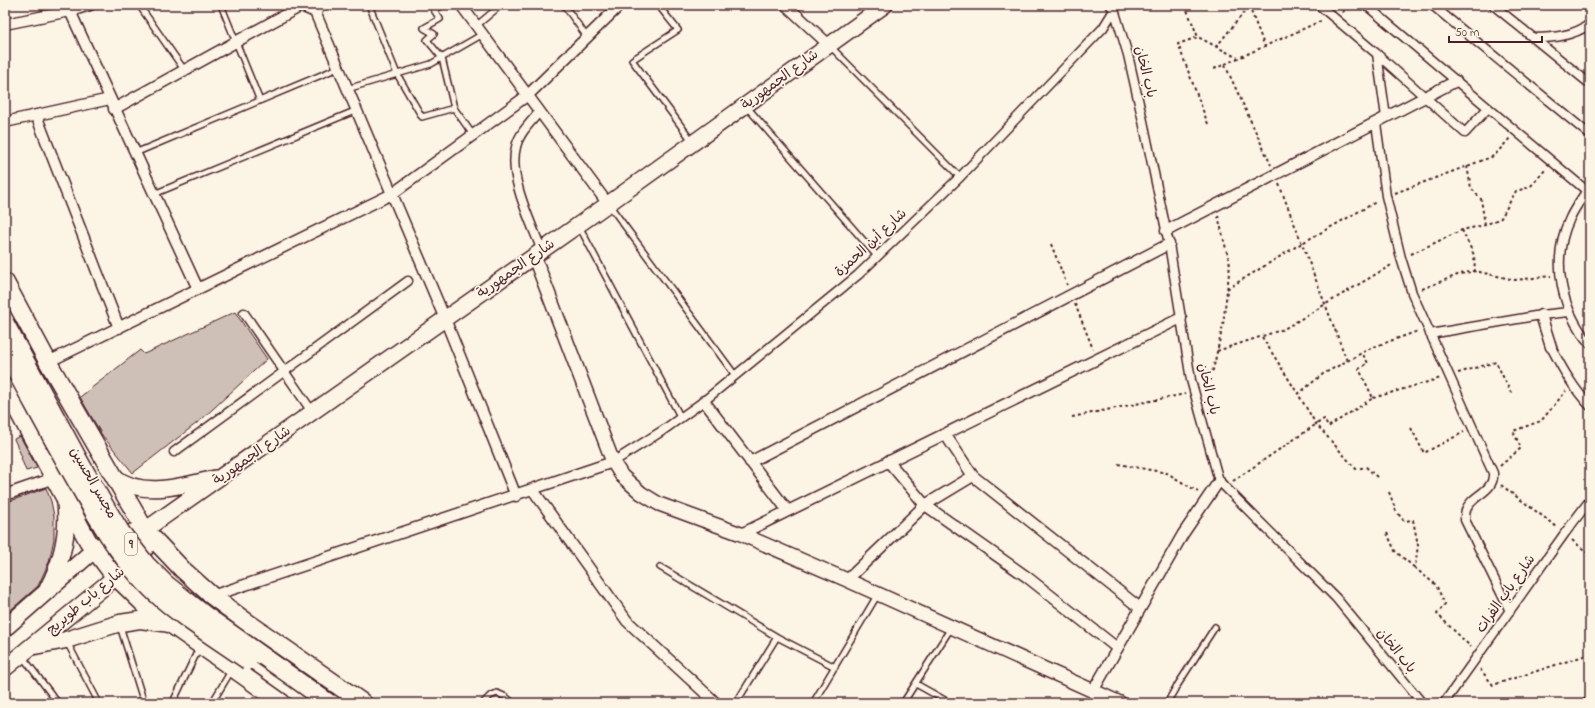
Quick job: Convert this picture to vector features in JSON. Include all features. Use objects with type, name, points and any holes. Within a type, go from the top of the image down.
[{"type":"highway","points":[[5,282],[48,362],[145,530],[182,569],[212,596],[363,703]]},
{"type":"highway","name":"مجسر الحسين","points":[[5,322],[96,490],[121,532],[146,564],[166,584],[205,615],[329,703]]},
{"type":"highway","name":"مجسر الحسين","points":[[5,352],[93,510],[109,537],[135,572],[156,593],[198,626],[309,703]]},
{"type":"highway","points":[[5,387],[94,550],[116,577],[148,608],[282,703]]},
{"type":"main road","name":"شارع الجمهورية","points":[[145,530],[608,204],[829,45],[877,7]]},
{"type":"main road","points":[[114,477],[122,483],[130,486],[152,489],[222,477]]},
{"type":"main road","points":[[43,595],[55,574],[63,549],[66,530],[65,499]]},
{"type":"main road","points":[[5,628],[94,550],[128,532],[145,530]]},
{"type":"main road","name":"شارع باب طويريج","points":[[5,668],[116,577],[146,550],[148,542],[145,530]]},
{"type":"main road","points":[[27,651],[120,623],[140,620],[171,624]]},
{"type":"street","points":[[5,24],[70,11],[86,5]]},
{"type":"street","points":[[114,109],[185,71],[300,5],[319,9],[338,68],[445,319],[516,496]]},
{"type":"street","points":[[461,5],[608,204]]},
{"type":"street","points":[[786,5],[829,45]]},
{"type":"street","points":[[1319,5],[1378,54],[1465,133],[1488,108]]},
{"type":"street","points":[[1366,5],[1552,162],[1589,188],[1570,217],[1565,230],[1561,247],[1560,275],[1564,295],[1570,312],[1590,344]]},
{"type":"street","points":[[1432,5],[1590,135]]},
{"type":"street","points":[[1493,5],[1590,84]]},
{"type":"street","name":"شارع أبن الحمزة","points":[[613,462],[662,432],[704,401],[858,275],[960,178],[1103,28],[1114,6]]},
{"type":"street","name":"باب الخان","points":[[1114,6],[1133,77],[1169,244],[1191,380],[1222,484],[1336,598],[1422,703]]},
{"type":"street","points":[[48,362],[392,194],[528,95],[614,8]]},
{"type":"street","points":[[70,11],[198,289]]},
{"type":"street","points":[[1533,38],[1567,35],[1590,24]]},
{"type":"street","points":[[1378,54],[1386,117]]},
{"type":"street","points":[[1166,232],[1456,82]]},
{"type":"street","points":[[5,122],[110,99]]},
{"type":"street","points":[[540,111],[518,141],[514,164],[516,183],[538,253],[613,462],[622,476],[636,489],[659,504],[741,534],[847,580],[1092,691],[1104,700],[1120,703]]},
{"type":"street","points":[[36,115],[119,328]]},
{"type":"street","points":[[1376,123],[1386,196],[1401,258],[1412,293],[1493,476],[1490,486],[1469,504],[1465,510],[1465,520],[1510,611]]},
{"type":"street","points":[[750,462],[1169,244]]},
{"type":"street","points":[[174,452],[408,281]]},
{"type":"street","points":[[1428,331],[1570,312]]},
{"type":"street","points":[[244,313],[313,412]]},
{"type":"street","points":[[1541,315],[1551,347],[1561,366],[1572,384],[1590,406]]},
{"type":"street","points":[[741,534],[1181,318]]},
{"type":"street","points":[[704,401],[788,511]]},
{"type":"street","points":[[945,434],[973,476],[1140,608]]},
{"type":"street","points":[[888,461],[925,505],[1027,577],[1117,648]]},
{"type":"street","points":[[212,596],[516,496],[613,462]]},
{"type":"street","points":[[847,580],[925,505],[973,476]]},
{"type":"street","points":[[5,495],[54,478]]},
{"type":"street","points":[[1092,691],[1182,534],[1207,498],[1222,484]]},
{"type":"street","points":[[533,490],[627,621],[716,703]]},
{"type":"street","name":"شارع باب الفرات","points":[[1444,703],[1590,500]]},
{"type":"lane","points":[[139,5],[185,71]]},
{"type":"lane","points":[[221,5],[260,101]]},
{"type":"lane","points":[[369,5],[397,74],[422,117],[454,108]]},
{"type":"lane","points":[[443,5],[434,10],[440,19],[424,28],[434,34],[427,40],[442,58],[454,108],[473,135]]},
{"type":"lane","points":[[476,26],[500,5]]},
{"type":"lane","points":[[564,5],[587,37]]},
{"type":"lane","points":[[658,5],[678,30],[632,60],[694,142]]},
{"type":"lane","points":[[347,89],[431,64],[483,34]]},
{"type":"lane","points":[[829,45],[960,178]]},
{"type":"lane","points":[[135,154],[338,68]]},
{"type":"lane","points":[[745,105],[877,256]]},
{"type":"lane","points":[[154,194],[356,110]]},
{"type":"lane","points":[[608,204],[736,375]]},
{"type":"lane","points":[[578,225],[681,418]]},
{"type":"lane","points":[[660,567],[777,637],[835,667]]},
{"type":"lane","points":[[813,703],[878,594]]},
{"type":"lane","points":[[120,623],[144,703]]},
{"type":"lane","points":[[903,703],[952,627]]},
{"type":"lane","points":[[1167,703],[1215,628]]},
{"type":"lane","points":[[736,703],[777,637]]},
{"type":"lane","points":[[66,640],[99,703]]},
{"type":"lane","points":[[173,702],[201,645]]},
{"type":"lane","points":[[27,651],[58,703]]},
{"type":"lane","points":[[212,703],[233,668]]},
{"type":"lane","points":[[916,684],[950,703]]},
{"type":"lane","points":[[484,703],[490,696],[497,693],[506,697],[513,703]]},
{"type":"path","points":[[1185,5],[1198,37],[1239,58]]},
{"type":"path","points":[[1214,69],[1357,5]]},
{"type":"path","points":[[1216,47],[1250,6]]},
{"type":"path","points":[[1250,6],[1265,47]]},
{"type":"path","points":[[1198,37],[1178,44],[1208,124]]},
{"type":"path","points":[[1225,65],[1276,175],[1347,361]]},
{"type":"path","points":[[1227,288],[1302,243],[1386,196],[1494,156],[1516,131]]},
{"type":"path","points":[[1217,350],[1284,329],[1401,258],[1462,230],[1485,225],[1501,218],[1516,191],[1530,187],[1552,162]]},
{"type":"path","points":[[1467,166],[1471,188],[1481,199],[1485,225]]},
{"type":"path","points":[[1191,380],[1213,370],[1223,326],[1230,265],[1216,206]]},
{"type":"path","points":[[1462,230],[1474,255],[1476,271]]},
{"type":"path","points":[[1412,293],[1460,274],[1476,271],[1515,280],[1560,275]]},
{"type":"path","points":[[1298,394],[1323,374],[1362,353],[1428,331]]},
{"type":"path","points":[[1262,337],[1316,424],[1356,469],[1366,467],[1377,477]]},
{"type":"path","points":[[1222,484],[1324,419],[1328,427],[1373,398],[1359,369],[1368,363],[1362,353]]},
{"type":"path","points":[[1572,384],[1541,421],[1513,431],[1521,448],[1493,476],[1590,554]]},
{"type":"path","points":[[1072,417],[1194,392]]},
{"type":"path","points":[[1412,428],[1424,453],[1472,428]]},
{"type":"path","points":[[1118,464],[1167,473],[1207,498]]},
{"type":"path","points":[[1389,492],[1396,511],[1404,521],[1413,520],[1418,545],[1415,568]]},
{"type":"path","points":[[1387,533],[1395,551],[1436,585],[1445,604],[1437,614],[1479,654]]},
{"type":"path","points":[[1474,662],[1493,685],[1590,654]]},
{"type":"path","points":[[1565,703],[1590,698]]},
{"type":"building","points":[[235,312],[267,359],[202,419],[133,473],[102,435],[80,397],[140,350],[144,354]]},
{"type":"building","points":[[20,436],[37,468],[26,471],[14,439]]},
{"type":"building","points":[[46,488],[51,501],[54,516],[54,539],[49,562],[38,586],[5,615],[5,503]]}]
